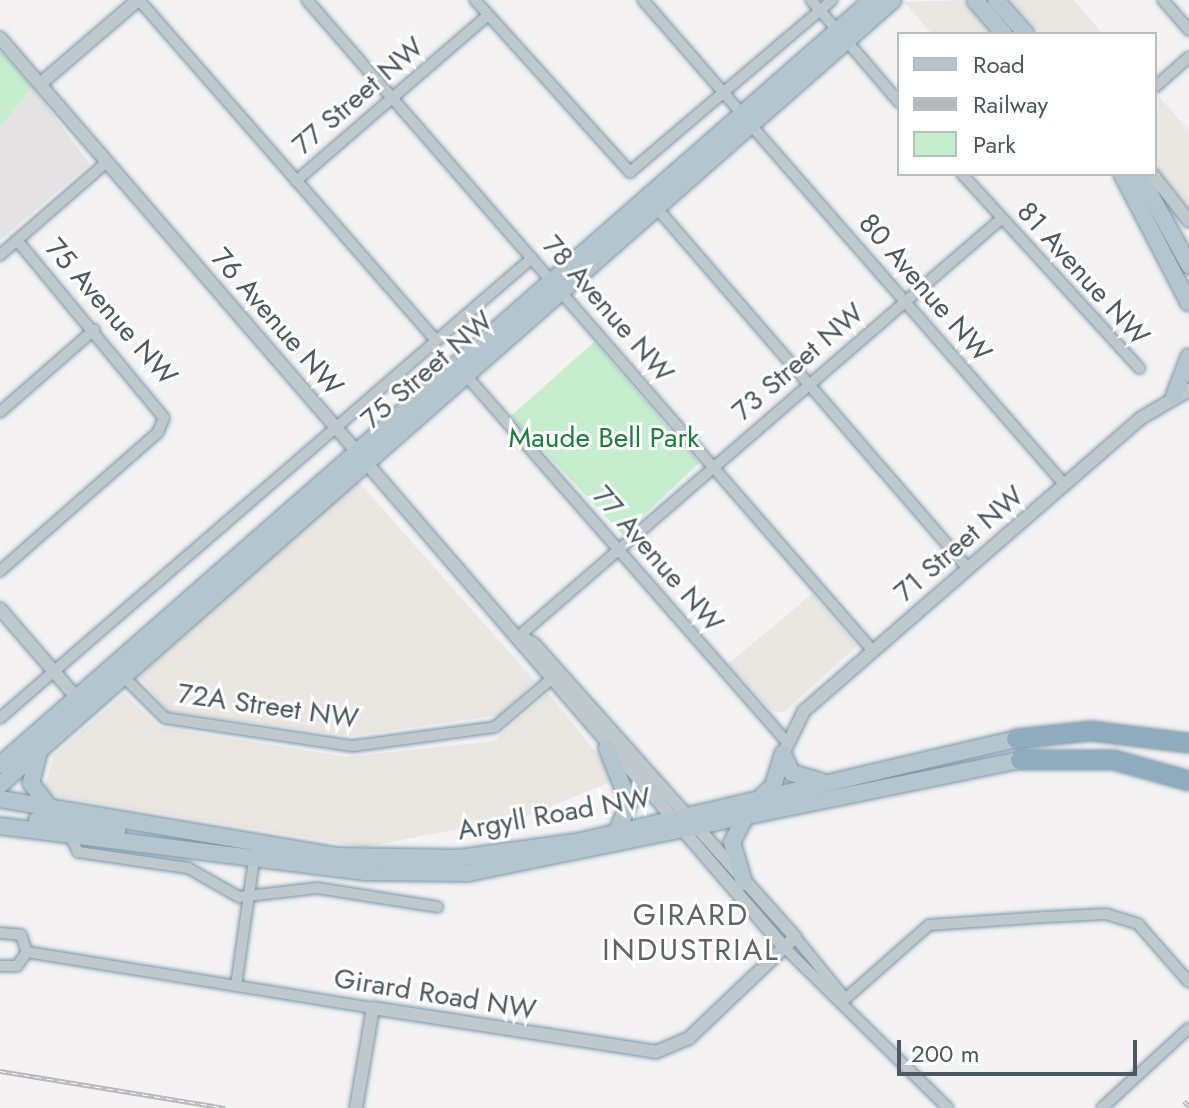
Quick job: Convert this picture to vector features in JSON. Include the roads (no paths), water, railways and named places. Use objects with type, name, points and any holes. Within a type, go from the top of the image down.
[{"type":"highway","points":[[1016,739],[1091,731],[1189,743]]},
{"type":"highway","points":[[1020,760],[1114,760],[1189,781]]},
{"type":"main road","name":"75 Street NW","points":[[842,35],[872,0]]},
{"type":"main road","name":"75 Street NW","points":[[0,765],[118,671],[359,455],[842,35],[893,0]]},
{"type":"main road","points":[[975,0],[1002,32]]},
{"type":"main road","points":[[996,0],[1024,32]]},
{"type":"main road","name":"75 Street NW","points":[[359,455],[463,372],[555,284],[655,206],[746,119]]},
{"type":"main road","points":[[1123,176],[1189,303]]},
{"type":"main road","points":[[1140,176],[1189,265]]},
{"type":"main road","points":[[1182,393],[1189,357]]},
{"type":"main road","name":"75 Street NW","points":[[0,785],[81,703]]},
{"type":"main road","name":"Argyll Road NW","points":[[0,799],[365,872],[468,873],[683,825],[758,800],[1016,739]]},
{"type":"main road","points":[[43,744],[31,783],[51,808]]},
{"type":"main road","points":[[607,748],[629,803],[616,833]]},
{"type":"main road","points":[[784,748],[796,776],[828,783]]},
{"type":"main road","points":[[758,800],[773,786],[784,748]]},
{"type":"main road","name":"Argyll Road NW","points":[[0,826],[255,852],[425,860],[516,853],[616,833],[745,818],[1020,760]]},
{"type":"main road","points":[[0,815],[175,833]]},
{"type":"main road","points":[[744,882],[732,842],[745,818]]},
{"type":"street","points":[[40,84],[138,0],[436,341]]},
{"type":"street","name":"78 Avenue NW","points":[[307,0],[873,651]]},
{"type":"street","points":[[475,0],[630,172],[832,0]]},
{"type":"street","name":"80 Avenue NW","points":[[643,0],[1064,484]]},
{"type":"street","points":[[811,0],[897,100]]},
{"type":"street","points":[[1163,0],[1189,30]]},
{"type":"street","name":"77 Street NW","points":[[296,181],[488,15]]},
{"type":"street","name":"76 Avenue NW","points":[[0,38],[359,455],[519,636],[559,673],[783,946],[845,999]]},
{"type":"street","points":[[1157,85],[1189,57]]},
{"type":"street","points":[[0,255],[107,162]]},
{"type":"street","name":"81 Avenue NW","points":[[964,176],[1139,368]]},
{"type":"street","points":[[1154,176],[1189,221]]},
{"type":"street","points":[[655,206],[968,568]]},
{"type":"street","name":"73 Street NW","points":[[519,636],[1001,219]]},
{"type":"street","name":"75 Avenue NW","points":[[0,571],[158,432],[164,418],[17,240]]},
{"type":"street","name":"75 Street NW","points":[[0,718],[57,674],[532,258]]},
{"type":"street","points":[[0,412],[94,330]]},
{"type":"street","name":"77 Avenue NW","points":[[463,372],[784,748]]},
{"type":"street","name":"71 Street NW","points":[[784,748],[800,714],[1064,484],[1182,393]]},
{"type":"street","points":[[0,609],[81,703]]},
{"type":"street","name":"76 Avenue NW","points":[[519,636],[549,682],[607,748],[744,882],[795,937],[845,999],[948,1108]]},
{"type":"street","name":"72A Street NW","points":[[118,671],[165,718],[353,746],[485,731],[559,673]]},
{"type":"street","name":"Argyll Road NW","points":[[70,835],[78,852],[188,868],[248,898]]},
{"type":"street","points":[[236,986],[255,852]]},
{"type":"street","points":[[248,898],[317,888],[438,907]]},
{"type":"street","points":[[845,999],[929,925],[1115,915],[1138,924],[1189,982]]},
{"type":"street","name":"Girard Road NW","points":[[0,933],[21,935],[27,952],[656,1052],[689,1038],[795,937]]},
{"type":"street","points":[[0,966],[17,966],[27,952]]},
{"type":"street","points":[[356,1108],[373,1008]]},
{"type":"street","points":[[1102,1108],[1189,1028]]},
{"type":"railway","points":[[0,1071],[225,1108]]},
{"type":"railway","points":[[1184,1101],[1189,1106]]},
{"type":"district","name":"GIRARD INDUSTRIAL","points":[[691,932]]},
{"type":"park label","name":"Maude Bell Park","points":[[604,438]]}]
